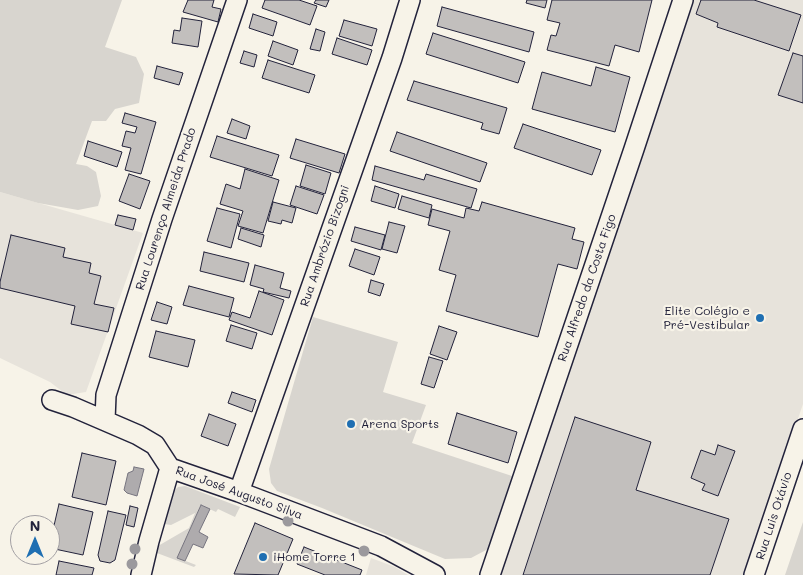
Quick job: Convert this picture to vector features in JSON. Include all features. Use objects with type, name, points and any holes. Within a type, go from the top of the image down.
[{"type":"street","name":"Rua Lourenço Almeida Prado","points":[[105,420],[106,395],[162,219],[237,0]]},
{"type":"street","name":"Rua Ambrózio Bizogni","points":[[239,492],[392,58],[410,0]]},
{"type":"street","name":"Rua Alfredo da Costa Figo","points":[[490,575],[683,0]]},
{"type":"street","name":"Rua José Augusto Silva","points":[[52,400],[138,435],[155,445],[170,468],[381,546],[435,575]]},
{"type":"street","name":"Rua Luis Otávio","points":[[754,575],[803,429]]},
{"type":"street","points":[[141,575],[170,468]]},
{"type":"shaded area","points":[[0,0],[122,0],[105,47],[136,57],[144,74],[139,103],[115,109],[106,121],[92,121],[76,164],[87,166],[96,172],[101,196],[98,206],[78,210],[38,203],[0,192]]},
{"type":"shaded area","points":[[692,0],[803,0],[803,404],[745,575],[500,575]]},
{"type":"shaded area","points":[[0,192],[143,233],[86,392],[67,395],[50,382],[0,358]]},
{"type":"shaded area","name":"Arena Sports","points":[[313,317],[398,342],[383,392],[426,405],[412,443],[512,476],[488,549],[471,558],[445,559],[277,491],[271,483],[269,469]]},
{"type":"shaded area","points":[[134,467],[144,469],[137,496],[124,490],[128,473],[133,471]]},
{"type":"shaded area","points":[[185,486],[240,507],[235,517],[218,509],[216,512],[201,505],[178,558],[196,565],[194,567],[157,553],[158,546],[189,528],[195,513],[171,525],[164,524],[173,492],[178,487]]},
{"type":"shaded area","points":[[201,505],[210,509],[199,532],[208,537],[203,548],[193,544],[185,561],[177,558]]},
{"type":"shaded area","points":[[803,522],[803,575],[785,575]]},
{"type":"shaded area","points":[[371,558],[395,567],[408,575],[366,575]]},
{"type":"building","points":[[188,0],[214,0],[212,7],[221,9],[218,22],[183,12]]},
{"type":"building","points":[[265,0],[299,0],[317,6],[310,25],[262,8]]},
{"type":"building","points":[[316,0],[329,0],[326,7],[314,3]]},
{"type":"building","points":[[527,0],[547,0],[545,8],[526,3]]},
{"type":"building","points":[[552,0],[652,0],[639,52],[615,45],[609,66],[547,50],[551,35],[556,36],[560,23],[547,20]]},
{"type":"building","points":[[701,0],[754,0],[801,15],[789,51],[717,27],[718,23],[696,14]]},
{"type":"building","points":[[442,7],[534,32],[529,52],[437,26]]},
{"type":"building","points":[[253,14],[277,22],[273,36],[249,28]]},
{"type":"building","points":[[182,18],[202,21],[198,47],[172,43],[174,30],[180,31]]},
{"type":"building","points":[[344,20],[377,29],[372,46],[339,36]]},
{"type":"building","points":[[316,29],[325,32],[320,51],[310,49]]},
{"type":"building","points":[[433,33],[525,62],[518,83],[426,54]]},
{"type":"building","points":[[337,38],[372,50],[367,65],[332,54]]},
{"type":"building","points":[[273,41],[298,50],[293,65],[268,56]]},
{"type":"building","points":[[244,51],[257,55],[254,67],[240,63]]},
{"type":"building","points":[[793,53],[803,56],[803,103],[778,95]]},
{"type":"building","points":[[268,60],[315,75],[309,93],[262,78]]},
{"type":"building","points":[[157,66],[183,73],[179,85],[154,78]]},
{"type":"building","points":[[596,67],[630,77],[615,132],[532,109],[542,72],[591,86]]},
{"type":"building","points":[[414,81],[507,108],[499,134],[481,129],[483,123],[407,100]]},
{"type":"building","points":[[125,113],[156,122],[141,174],[125,170],[131,148],[122,146],[126,131],[135,133],[137,127],[122,123]]},
{"type":"building","points":[[232,119],[250,126],[246,139],[227,133]]},
{"type":"building","points":[[523,124],[601,150],[592,175],[514,148]]},
{"type":"building","points":[[397,132],[487,163],[480,182],[390,151]]},
{"type":"building","points":[[217,136],[279,155],[272,176],[210,157]]},
{"type":"building","points":[[296,139],[345,154],[339,173],[290,158]]},
{"type":"building","points":[[88,141],[122,152],[117,167],[84,156]]},
{"type":"building","points":[[306,165],[331,173],[325,194],[300,186]]},
{"type":"building","points":[[375,166],[424,180],[426,174],[477,189],[471,208],[372,180]]},
{"type":"building","points":[[245,169],[279,180],[263,233],[238,226],[243,211],[220,204],[226,184],[240,189]]},
{"type":"building","points":[[129,174],[150,181],[140,209],[119,201]]},
{"type":"building","points":[[296,186],[324,195],[317,214],[290,205]]},
{"type":"building","points":[[375,186],[399,194],[395,208],[371,201]]},
{"type":"building","points":[[402,196],[432,205],[429,218],[398,209]]},
{"type":"building","points":[[273,202],[296,208],[292,223],[282,220],[281,224],[268,221]]},
{"type":"building","points":[[482,202],[575,228],[572,239],[584,242],[577,269],[558,264],[538,337],[446,311],[456,275],[439,270],[450,231],[428,225],[432,209],[464,218],[466,208],[479,211]]},
{"type":"building","points":[[217,208],[240,214],[231,248],[207,241]]},
{"type":"building","points":[[118,215],[136,219],[133,230],[115,225]]},
{"type":"building","points":[[389,222],[405,226],[397,253],[382,249]]},
{"type":"building","points":[[355,227],[385,235],[381,250],[351,241]]},
{"type":"building","points":[[241,228],[264,235],[261,247],[238,239]]},
{"type":"building","points":[[11,235],[65,248],[63,257],[91,263],[89,273],[101,276],[94,304],[114,308],[108,332],[71,324],[75,306],[0,288]]},
{"type":"building","points":[[355,249],[380,257],[374,275],[349,266]]},
{"type":"building","points":[[204,252],[249,263],[244,282],[200,271]]},
{"type":"building","points":[[255,265],[284,273],[280,288],[291,291],[289,298],[263,292],[264,289],[250,285]]},
{"type":"building","points":[[371,280],[384,284],[380,296],[368,292]]},
{"type":"building","points":[[189,286],[234,298],[229,317],[183,305]]},
{"type":"building","points":[[259,291],[284,300],[272,335],[229,320],[232,312],[250,318]]},
{"type":"building","points":[[157,302],[172,307],[167,324],[151,320]]},
{"type":"building","points":[[231,325],[257,333],[252,349],[226,341]]},
{"type":"building","points":[[439,326],[457,332],[447,360],[430,354]]},
{"type":"building","points":[[156,331],[195,340],[188,367],[149,357]]},
{"type":"building","points":[[429,357],[443,361],[434,388],[421,384]]},
{"type":"building","points":[[232,392],[256,400],[252,412],[228,403]]},
{"type":"building","points":[[457,413],[517,432],[508,463],[448,444]]},
{"type":"building","points":[[209,414],[236,424],[228,446],[201,436]]},
{"type":"building","points":[[575,417],[651,442],[636,490],[729,519],[710,575],[523,575]]},
{"type":"building","points":[[718,445],[735,451],[718,496],[702,490],[705,484],[691,478],[701,450],[715,455]]},
{"type":"building","points":[[82,453],[116,461],[106,505],[72,497]]},
{"type":"building","points":[[59,504],[93,512],[83,555],[60,550],[60,515],[56,515]]},
{"type":"building","points":[[130,506],[138,508],[134,527],[126,525]]},
{"type":"building","points":[[108,511],[126,515],[115,560],[110,563],[100,561],[98,555]]},
{"type":"building","name":"iHome Torre 1","points":[[255,523],[293,539],[278,575],[234,574]]},
{"type":"building","points":[[304,547],[362,570],[360,575],[325,575],[297,564]]},
{"type":"building","points":[[60,561],[94,568],[92,575],[56,575]]},
{"type":"place","name":"Elite Colégio e Pré-Vestibular","points":[[760,318]]},
{"type":"place","name":"Arena Sports","points":[[351,424]]},
{"type":"place","name":"iHome Torre 1","points":[[263,557]]}]
